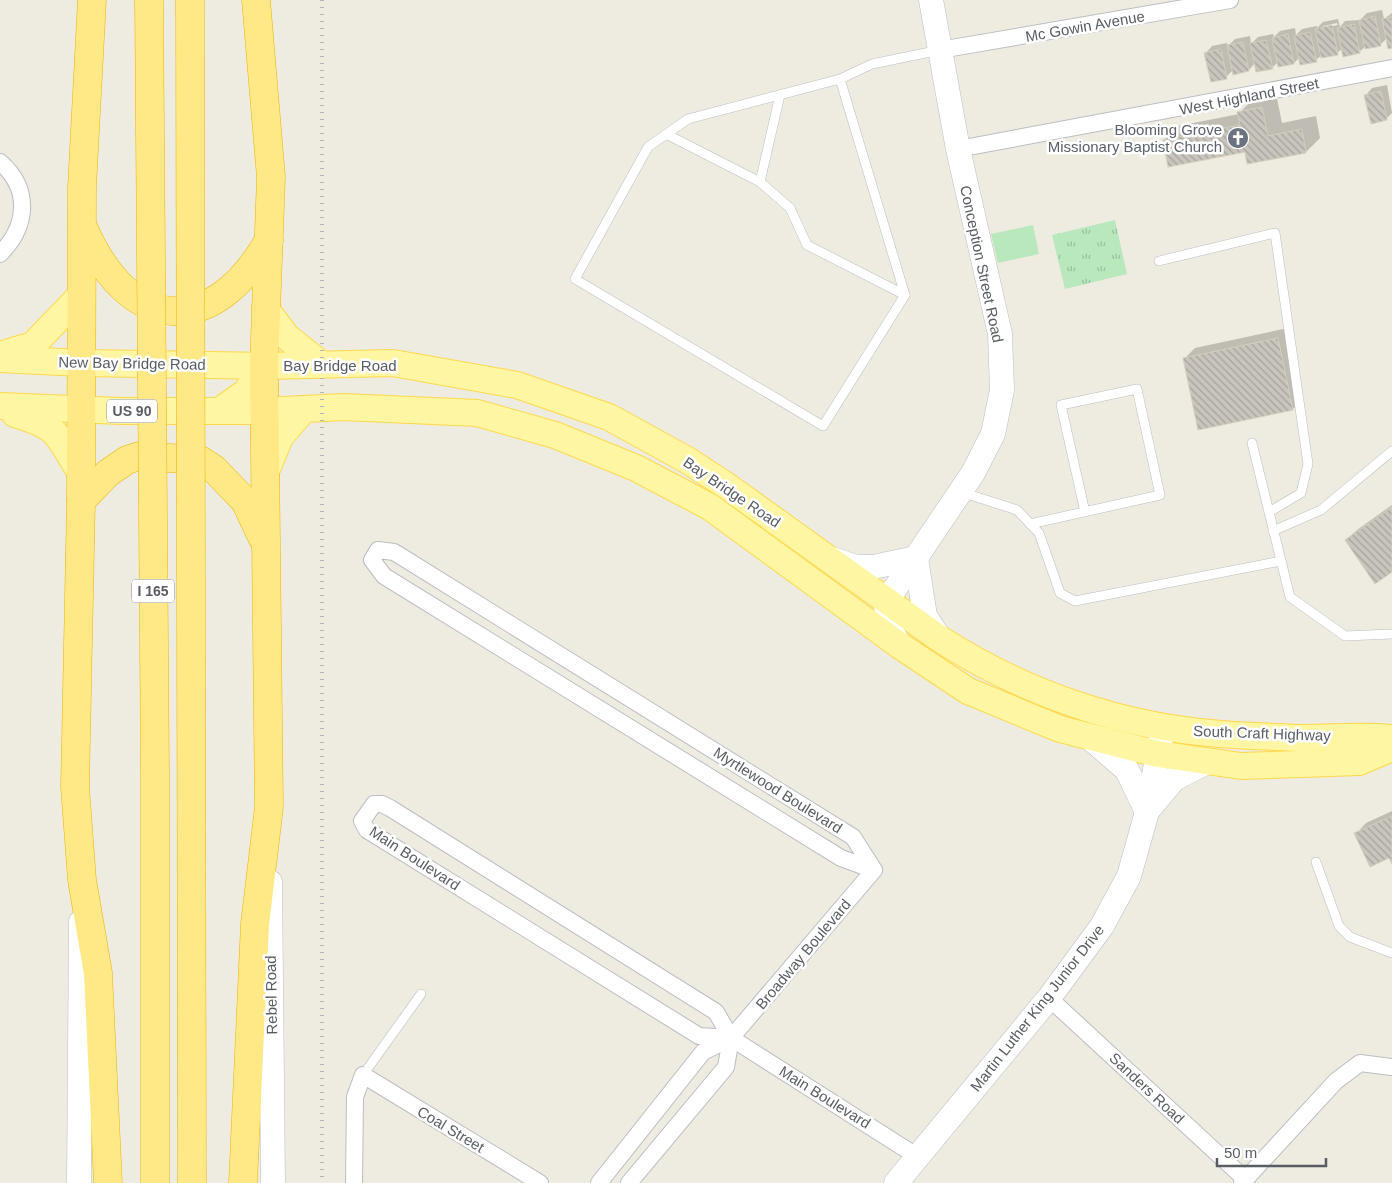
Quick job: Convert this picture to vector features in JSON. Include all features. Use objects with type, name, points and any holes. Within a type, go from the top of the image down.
[{"type":"highway","points":[[92,0],[82,187],[81,501],[76,787],[82,880],[98,973],[108,1183]]},
{"type":"highway","name":"I 165","points":[[149,0],[155,774],[155,1183]]},
{"type":"highway","name":"I 165","points":[[190,0],[192,1183]]},
{"type":"highway","points":[[243,1183],[255,924],[269,808],[264,366],[271,177],[256,0]]},
{"type":"highway","points":[[82,225],[102,265],[111,277],[128,294],[143,304],[166,311],[189,309],[219,297],[252,266],[269,239]]},
{"type":"highway","points":[[81,501],[108,473],[127,460],[139,456],[200,460],[214,469],[245,502],[266,545]]},
{"type":"main road","points":[[0,355],[33,345],[82,294]]},
{"type":"main road","points":[[265,308],[286,337],[322,364]]},
{"type":"main road","name":"New Bay Bridge Road","points":[[0,359],[81,363],[264,366]]},
{"type":"main road","name":"Bay Bridge Road","points":[[264,366],[393,363],[517,386],[609,418],[687,460],[727,486],[886,602],[966,656],[1036,690],[1106,715],[1163,727]]},
{"type":"main road","points":[[222,409],[246,392],[264,366]]},
{"type":"main road","points":[[0,407],[42,422],[58,434],[81,473]]},
{"type":"main road","name":"US 90","points":[[0,407],[265,410]]},
{"type":"main road","name":"Bay Bridge Road","points":[[265,410],[351,407],[477,413],[555,434],[636,468],[710,507],[899,645],[968,691],[1060,729],[1158,754]]},
{"type":"main road","points":[[265,475],[280,438],[304,409]]},
{"type":"main road","points":[[739,528],[773,537],[867,604],[886,602]]},
{"type":"main road","name":"South Craft Highway","points":[[1163,727],[1220,734],[1302,738],[1357,735],[1392,738]]},
{"type":"main road","name":"South Craft Highway","points":[[1158,754],[1241,766],[1359,762],[1392,748]]},
{"type":"street","name":"Conception Street Road","points":[[886,602],[974,473],[994,434],[1002,390],[1000,334],[958,149],[931,0]]},
{"type":"street","name":"Mc Gowin Avenue","points":[[940,50],[1230,0]]},
{"type":"street","name":"West Highland Street","points":[[958,149],[1392,68]]},
{"type":"street","points":[[0,162],[17,181],[23,216],[13,241],[0,254]]},
{"type":"street","name":"Myrtlewood Boulevard","points":[[378,550],[394,552],[853,837],[874,870],[841,858],[384,576],[372,560],[378,550]]},
{"type":"street","points":[[822,555],[856,568],[873,567],[916,558],[925,616],[940,639]]},
{"type":"street","points":[[886,602],[887,622],[899,645]]},
{"type":"street","name":"Martin Luther King Junior Drive","points":[[896,1183],[1049,998],[1102,926],[1129,876],[1147,812],[1163,727]]},
{"type":"street","points":[[1090,738],[1126,770],[1147,812],[1174,779],[1207,762]]},
{"type":"street","name":"Main Boulevard","points":[[731,1038],[699,1036],[367,830],[362,821],[374,804],[382,804],[390,808],[716,1012],[731,1038],[918,1157]]},
{"type":"street","name":"Rebel Road","points":[[269,808],[273,1183]]},
{"type":"street","name":"Broadway Boulevard","points":[[599,1183],[703,1052],[731,1038],[874,870]]},
{"type":"street","points":[[79,1183],[82,880]]},
{"type":"street","name":"Sanders Road","points":[[1049,998],[1243,1181]]},
{"type":"street","points":[[629,1183],[726,1067],[731,1038]]},
{"type":"street","points":[[1243,1181],[1336,1081],[1360,1063],[1392,1067]]},
{"type":"street","points":[[354,1183],[355,1097],[363,1075]]},
{"type":"street","name":"Coal Street","points":[[363,1075],[540,1183]]},
{"type":"lane","points":[[840,79],[905,295],[823,426],[575,278],[648,147],[688,119],[840,79],[872,64],[940,50]]},
{"type":"lane","points":[[760,182],[780,95]]},
{"type":"lane","points":[[666,134],[760,182],[790,208],[807,245],[905,295]]},
{"type":"lane","points":[[1159,261],[1275,233],[1308,464],[1301,493],[1269,512]]},
{"type":"lane","points":[[1030,524],[1085,512],[1160,495],[1137,389],[1061,405],[1085,512]]},
{"type":"lane","points":[[1252,443],[1290,597],[1346,636],[1392,634]]},
{"type":"lane","points":[[1274,531],[1321,510],[1392,450]]},
{"type":"lane","points":[[961,492],[1017,510],[1039,533],[1060,593],[1075,601],[1281,561]]},
{"type":"lane","points":[[1316,862],[1339,926],[1350,937],[1392,952]]},
{"type":"lane","points":[[363,1075],[421,994]]},
{"type":"green space","points":[[1115,220],[1127,274],[1065,289],[1052,235]]},
{"type":"green space","points":[[1033,225],[1039,254],[998,263],[991,234]]},
{"type":"building","points":[[1375,16],[1381,46],[1365,49],[1359,20]]},
{"type":"building","points":[[1392,17],[1392,48],[1388,49],[1382,19]]},
{"type":"building","points":[[1354,24],[1360,53],[1343,57],[1337,28]]},
{"type":"building","points":[[1332,25],[1338,55],[1321,58],[1315,29]]},
{"type":"building","points":[[1310,32],[1317,62],[1300,65],[1294,36]]},
{"type":"building","points":[[1288,34],[1294,64],[1278,67],[1272,38]]},
{"type":"building","points":[[1266,40],[1273,69],[1256,72],[1250,43]]},
{"type":"building","points":[[1243,42],[1249,71],[1233,75],[1227,45]]},
{"type":"building","points":[[1221,49],[1227,79],[1211,82],[1204,53]]},
{"type":"building","points":[[1381,91],[1387,120],[1371,124],[1364,95]]},
{"type":"building","name":"Blooming Grove Missionary Baptist Church","points":[[1262,107],[1268,136],[1302,129],[1306,153],[1247,164],[1245,152],[1168,167],[1163,140],[1240,125],[1237,112]]},
{"type":"building","points":[[1278,338],[1293,410],[1198,430],[1183,358]]},
{"type":"building","points":[[1392,507],[1392,572],[1375,584],[1345,540]]},
{"type":"building","points":[[1392,816],[1392,864],[1389,858],[1370,867],[1354,833]]},
{"type":"railway","points":[[322,0],[322,1183]]},
{"type":"place","name":"Blooming Grove Missionary Baptist Church","points":[[1238,138]]}]
